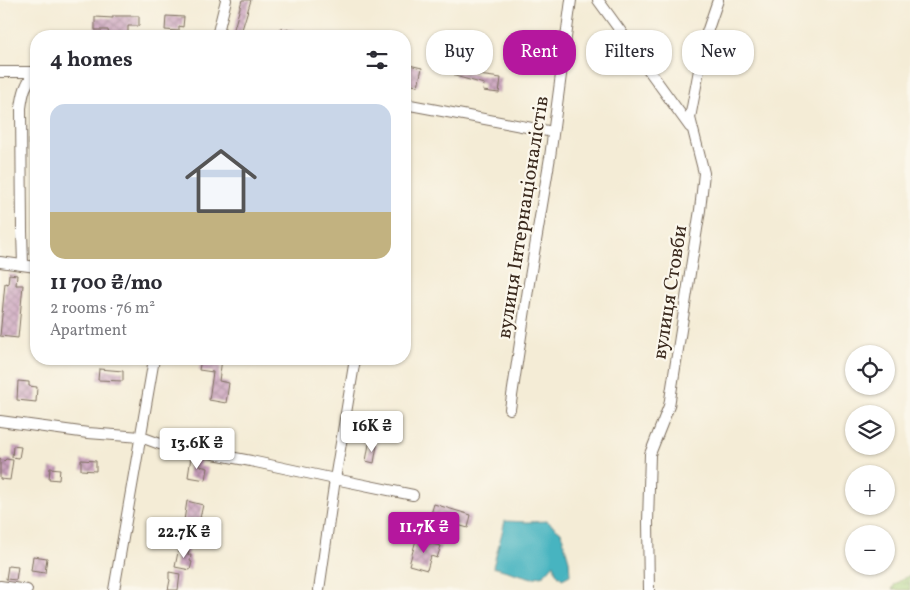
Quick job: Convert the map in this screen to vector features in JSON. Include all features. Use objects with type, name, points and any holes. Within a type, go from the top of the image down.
[{"type":"street","points":[[218,30],[226,0]]},
{"type":"street","name":"вулиця Інтернаціоналістів","points":[[510,409],[553,132],[571,0]]},
{"type":"street","points":[[598,0],[694,132]]},
{"type":"street","name":"вулиця Стовби","points":[[649,590],[650,454],[669,406],[700,210],[704,173],[690,118],[705,38],[718,0]]},
{"type":"street","points":[[0,72],[30,72]]},
{"type":"street","points":[[23,265],[21,108],[23,93],[30,78]]},
{"type":"street","points":[[411,105],[553,132]]},
{"type":"street","points":[[0,262],[30,266]]},
{"type":"street","points":[[114,590],[153,365]]},
{"type":"street","points":[[319,590],[354,365]]},
{"type":"street","points":[[0,421],[88,433],[141,437],[160,444],[412,494]]},
{"type":"street","points":[[0,586],[27,590]]},
{"type":"green space","points":[[910,575],[910,590],[892,590],[895,584]]},
{"type":"water","points":[[505,521],[547,521],[561,532],[569,560],[570,575],[562,579],[556,573],[554,564],[544,575],[532,578],[493,567]]},
{"type":"building","points":[[242,0],[251,0],[242,30],[234,30]]},
{"type":"building","points":[[113,16],[139,16],[139,26],[128,26],[128,30],[95,30],[95,17],[113,18]]},
{"type":"building","points":[[166,16],[184,17],[183,27],[179,26],[179,30],[165,30]]},
{"type":"building","points":[[411,65],[422,68],[418,86],[411,85]]},
{"type":"building","points":[[478,75],[501,78],[499,93],[483,91],[484,84],[455,76]]},
{"type":"building","points":[[9,274],[17,275],[16,285],[23,285],[18,338],[0,336],[5,283],[8,284]]},
{"type":"building","points":[[200,365],[221,365],[219,381],[229,383],[226,403],[209,400],[213,372],[199,370]]},
{"type":"building","points":[[99,369],[123,371],[123,381],[98,380]]},
{"type":"building","points":[[18,381],[29,382],[29,386],[37,387],[36,402],[17,400]]},
{"type":"building","points":[[369,444],[377,445],[374,463],[366,461]]},
{"type":"building","points":[[13,446],[21,447],[19,458],[12,457]]},
{"type":"building","points":[[191,457],[201,459],[200,466],[208,468],[206,480],[188,477]]},
{"type":"building","points":[[0,459],[4,461],[6,459],[13,460],[10,480],[0,479]]},
{"type":"building","points":[[81,460],[96,461],[96,471],[81,470]]},
{"type":"building","points":[[50,468],[60,469],[59,480],[49,479]]},
{"type":"building","points":[[187,501],[203,505],[200,518],[202,518],[201,529],[183,527]]},
{"type":"building","points":[[434,504],[471,515],[468,528],[430,517]]},
{"type":"building","points":[[416,540],[441,546],[437,558],[431,556],[427,570],[409,565]]},
{"type":"building","points":[[179,547],[189,550],[188,555],[191,555],[190,561],[192,562],[190,570],[175,567]]},
{"type":"building","points":[[33,556],[47,558],[45,573],[31,571]]},
{"type":"building","points":[[8,566],[18,567],[16,580],[6,579]]},
{"type":"building","points":[[169,572],[180,574],[178,590],[168,590]]}]
